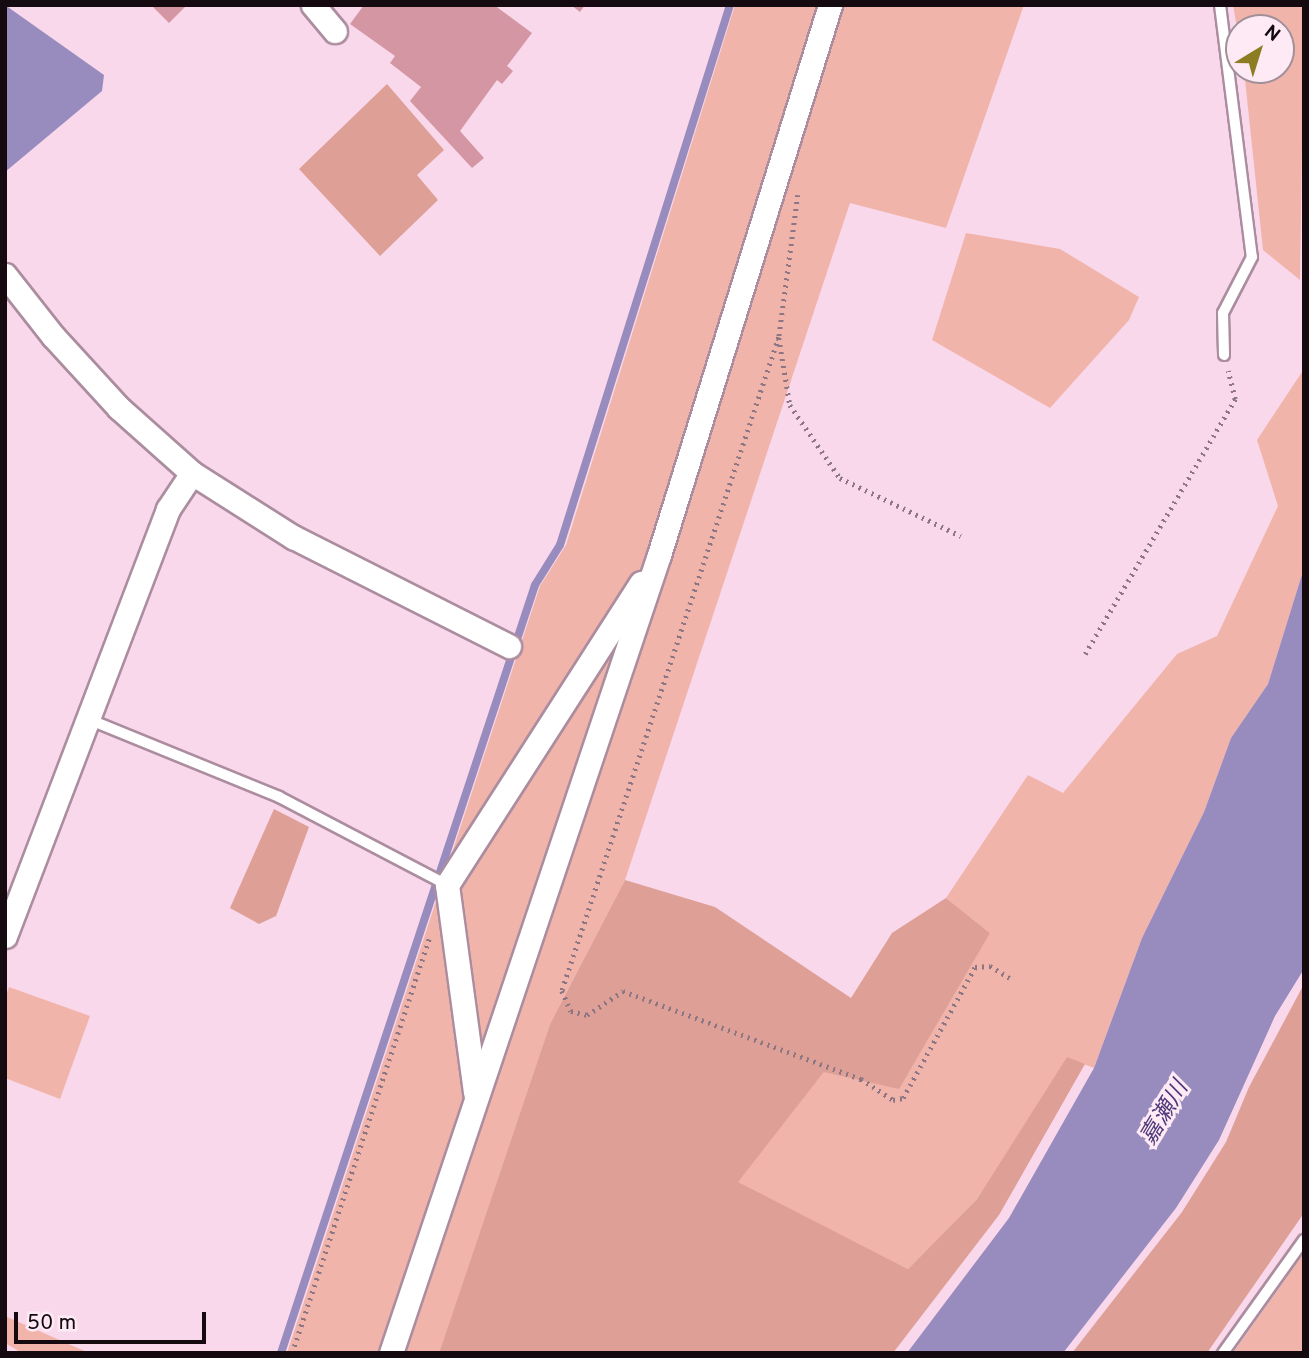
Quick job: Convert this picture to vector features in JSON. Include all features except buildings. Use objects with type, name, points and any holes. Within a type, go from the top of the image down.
[{"type":"street","points":[[313,5],[335,31]]},
{"type":"street","points":[[819,38],[823,5]]},
{"type":"street","points":[[391,1353],[659,555],[830,5]]},
{"type":"street","points":[[5,275],[52,336],[119,408],[192,473],[293,537],[509,646]]},
{"type":"street","points":[[5,936],[168,509],[192,473]]},
{"type":"street","points":[[476,1098],[438,880],[659,555]]},
{"type":"lane","points":[[1220,5],[1252,257],[1223,313],[1224,355]]},
{"type":"lane","points":[[88,719],[279,797],[438,880]]},
{"type":"lane","points":[[1223,1353],[1304,1240]]},
{"type":"path","points":[[799,188],[779,337],[562,991],[571,1011],[587,1015],[623,991],[861,1079],[893,1100],[904,1098],[975,967],[990,966],[1010,978]]},
{"type":"path","points":[[779,337],[790,405],[840,478],[961,536]]},
{"type":"path","points":[[1085,654],[1235,399],[1224,355]]},
{"type":"path","points":[[292,1353],[430,937]]},
{"type":"shaded area","points":[[735,5],[1024,5],[946,228],[850,203],[625,880],[550,1024],[439,1353],[287,1353],[540,586],[566,545]]},
{"type":"shaded area","points":[[1233,5],[1304,5],[1300,280],[1263,250],[1245,84],[1295,84],[1295,14],[1235,14]]},
{"type":"shaded area","points":[[387,84],[444,150],[417,175],[438,200],[380,256],[299,169]]},
{"type":"shaded area","points":[[966,233],[1060,249],[1139,297],[1129,320],[1050,408],[932,340]]},
{"type":"shaded area","points":[[1304,369],[1304,568],[1268,684],[1231,738],[1204,812],[1142,938],[1094,1068],[1067,1058],[977,1199],[908,1269],[737,1182],[824,1072],[990,933],[946,898],[1028,775],[1063,793],[1177,654],[1217,636],[1278,506],[1257,440]]},
{"type":"shaded area","points":[[274,809],[309,827],[276,916],[259,924],[230,908]]},
{"type":"shaded area","points":[[625,880],[715,907],[851,998],[892,933],[946,898],[990,933],[899,1089],[824,1072],[738,1182],[908,1269],[977,1199],[1067,1057],[1085,1064],[999,1215],[893,1353],[439,1353],[550,1024]]},
{"type":"shaded area","points":[[1304,984],[1304,1213],[1207,1353],[1072,1353],[1182,1212],[1226,1142],[1249,1087]]},
{"type":"shaded area","points":[[9,987],[90,1016],[60,1099],[5,1078],[5,998]]},
{"type":"shaded area","points":[[1304,1253],[1304,1353],[1233,1353]]},
{"type":"shaded area","points":[[5,1316],[89,1353],[22,1353],[5,1343]]},
{"type":"water","points":[[5,5],[104,75],[102,91],[5,172]]},
{"type":"water","name":"嘉瀬川","points":[[1304,568],[1304,969],[1275,1016],[1219,1140],[1176,1208],[1063,1353],[907,1353],[1009,1218],[1094,1068],[1142,938],[1204,812],[1231,738],[1268,684]]},
{"type":"waterway","points":[[281,1353],[535,585],[560,545],[730,5]]}]
